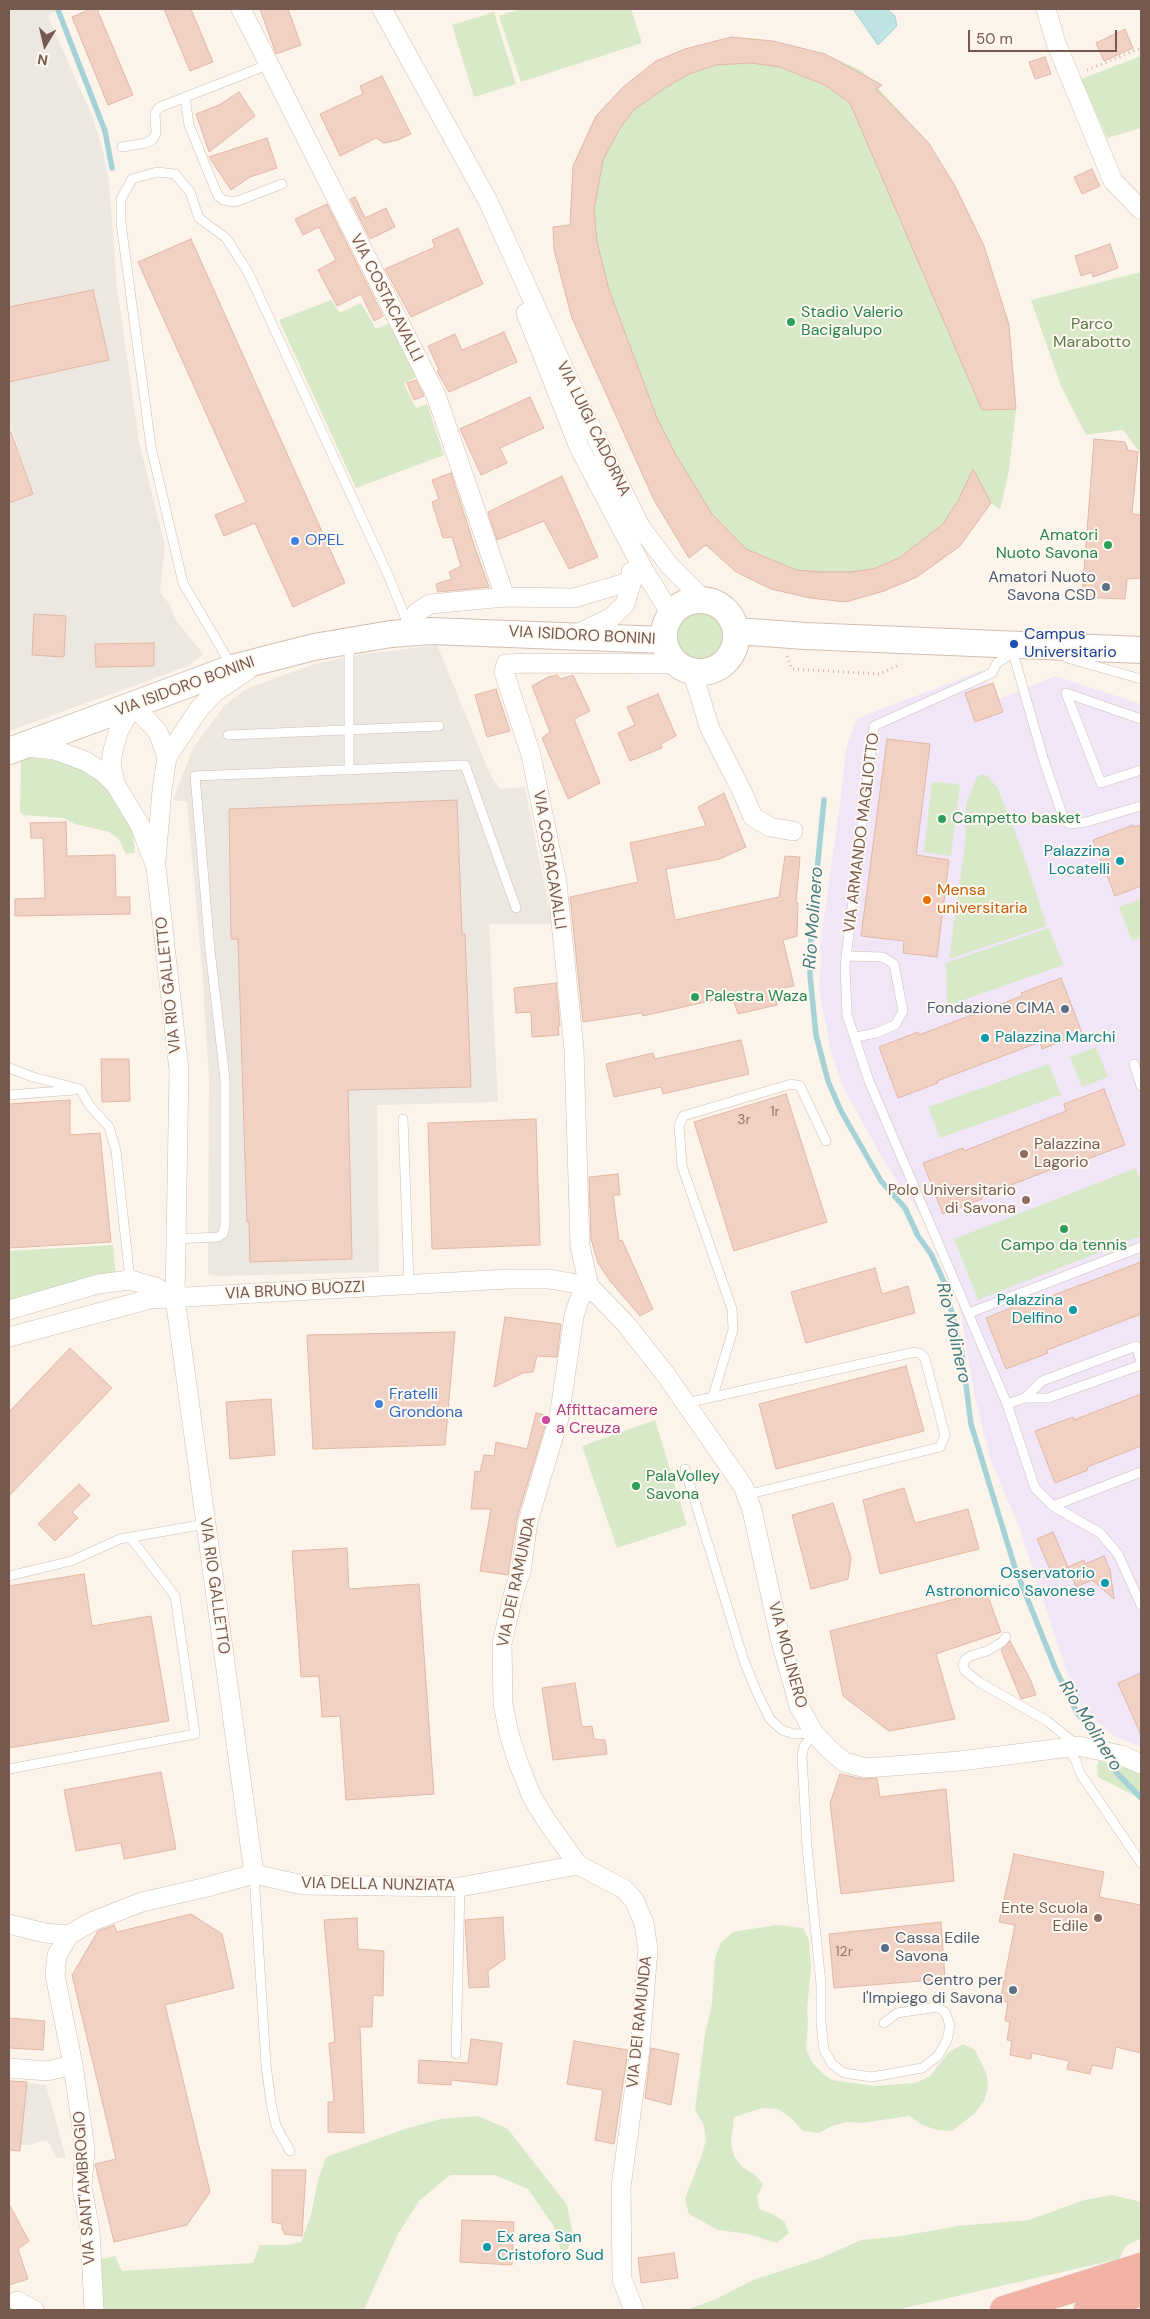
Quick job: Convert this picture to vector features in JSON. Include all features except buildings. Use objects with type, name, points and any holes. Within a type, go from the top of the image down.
[{"type":"highway","points":[[1004,2310],[1141,2267]]},
{"type":"highway","points":[[1088,2310],[1132,2296]]},
{"type":"street","name":"VIA COSTACAVALLI","points":[[241,9],[270,64],[326,181],[436,395],[505,597]]},
{"type":"street","name":"VIA LUIGI CADORNA","points":[[382,9],[488,201],[583,411],[641,528],[669,565],[704,600]]},
{"type":"street","points":[[1046,9],[1056,43],[1114,181],[1141,210]]},
{"type":"street","name":"VIA LUIGI CADORNA","points":[[506,242],[526,315],[579,447],[643,569],[671,614]]},
{"type":"street","name":"VIA LUIGI CADORNA","points":[[571,636],[612,616],[625,604],[632,581],[629,557],[609,504]]},
{"type":"street","points":[[411,633],[416,612],[430,604],[505,597],[574,598],[632,581]]},
{"type":"street","points":[[692,600],[704,600],[722,607],[734,622],[736,631],[735,645],[729,657],[719,667],[706,672],[685,668],[671,658],[664,640],[666,622],[680,605],[692,600]]},
{"type":"street","name":"VIA ISIDORO BONINI","points":[[16,749],[232,668],[314,647],[431,630],[664,640]]},
{"type":"street","points":[[736,631],[804,636],[914,639],[1014,649],[1141,650]]},
{"type":"street","points":[[156,867],[162,790],[167,757],[199,709],[232,680],[264,660]]},
{"type":"street","name":"VIA COSTACAVALLI","points":[[589,1286],[580,1246],[574,1049],[557,883],[531,755],[504,672],[506,664],[527,663],[685,668]]},
{"type":"street","points":[[685,668],[710,729],[741,789],[753,817],[770,827],[793,831]]},
{"type":"street","points":[[114,784],[113,750],[120,730],[133,705],[158,732],[167,757]]},
{"type":"street","name":"VIA RIO GALLETTO","points":[[16,749],[56,750],[85,761],[104,773],[114,784],[140,826],[156,867],[179,1070],[175,1298],[254,1874]]},
{"type":"street","name":"VIA BRUNO BUOZZI","points":[[175,1298],[508,1279],[549,1279],[589,1286]]},
{"type":"street","points":[[9,1310],[90,1286],[130,1280],[155,1287],[175,1298]]},
{"type":"street","name":"VIA MOLINERO","points":[[589,1286],[625,1323],[686,1403],[734,1471],[752,1510],[789,1673],[799,1706],[814,1733],[844,1762],[866,1768],[960,1761],[1072,1746],[1096,1748],[1121,1755],[1141,1764]]},
{"type":"street","name":"VIA DEI RAMUNDA","points":[[589,1286],[579,1300],[574,1316],[559,1418],[528,1521],[521,1571],[502,1643],[503,1704],[509,1734],[532,1797],[578,1865],[624,1889],[634,1900],[644,1923],[648,1950],[640,2048],[621,2187],[622,2279],[634,2310]]},
{"type":"street","points":[[9,1337],[150,1299],[175,1298]]},
{"type":"street","name":"VIA DELLA NUNZIATA","points":[[69,1935],[93,1921],[142,1902],[254,1874],[303,1885],[460,1887],[578,1865]]},
{"type":"street","points":[[9,1924],[45,1933],[69,1935]]},
{"type":"street","name":"VIA SANT'AMBROGIO","points":[[69,1935],[57,1955],[55,1975],[73,2065],[85,2149],[82,2187],[90,2231],[94,2310]]},
{"type":"street","points":[[9,2068],[47,2071],[73,2065]]},
{"type":"street","points":[[17,2301],[34,2310]]},
{"type":"lane","points":[[122,147],[146,143],[153,139],[156,133],[156,113],[160,107],[270,64]]},
{"type":"lane","points":[[185,97],[189,125],[218,196],[228,202],[235,202],[282,184]]},
{"type":"lane","points":[[232,668],[182,583],[151,447],[121,223],[121,199],[132,179],[157,172],[175,174],[190,192],[199,218],[226,238],[248,272],[389,577],[411,633]]},
{"type":"lane","points":[[349,642],[350,770]]},
{"type":"lane","points":[[1141,678],[1014,649],[1044,761],[1064,820],[1071,824],[1086,822],[1141,806]]},
{"type":"lane","name":"VIA ARMANDO MAGLIOTTO","points":[[846,956],[874,726],[992,673],[997,663],[1014,649]]},
{"type":"lane","points":[[1141,719],[1066,693],[1101,783],[1141,770]]},
{"type":"lane","points":[[228,735],[350,728],[439,726]]},
{"type":"lane","points":[[175,1239],[218,1237],[223,1234],[225,1225],[225,1078],[210,950],[195,776],[465,765],[516,908]]},
{"type":"lane","points":[[856,1037],[876,1033],[895,1025],[903,1011],[894,964],[883,958],[846,956],[847,1015],[856,1037],[869,1081],[1008,1404],[1035,1488],[1053,1506],[1100,1534],[1118,1554],[1141,1605]]},
{"type":"lane","points":[[1134,1064],[1141,1086]]},
{"type":"lane","points":[[9,1068],[33,1078],[80,1089],[90,1106],[109,1127],[116,1151],[130,1280]]},
{"type":"lane","points":[[713,1396],[733,1330],[732,1309],[682,1166],[679,1126],[683,1116],[791,1084],[800,1086],[826,1141]]},
{"type":"lane","points":[[9,1095],[80,1089]]},
{"type":"lane","points":[[403,1119],[409,1284]]},
{"type":"lane","points":[[969,1314],[1141,1247]]},
{"type":"lane","points":[[1008,1404],[1025,1398],[1048,1398],[1141,1363],[1136,1346],[1042,1381],[1025,1398]]},
{"type":"lane","points":[[686,1403],[915,1352],[921,1354],[926,1359],[944,1435],[940,1448],[746,1495]]},
{"type":"lane","points":[[685,1469],[742,1653],[758,1695],[770,1719],[782,1730],[794,1734],[814,1733]]},
{"type":"lane","points":[[1053,1506],[1141,1472]]},
{"type":"lane","points":[[9,1576],[71,1561],[120,1539],[206,1524]]},
{"type":"lane","points":[[9,1768],[195,1734],[175,1596],[130,1537]]},
{"type":"lane","points":[[1006,1637],[1002,1642],[987,1651],[970,1656],[965,1660],[963,1665],[965,1671],[978,1682],[1047,1721],[1072,1746],[1080,1773],[1141,1863]]},
{"type":"lane","points":[[814,1733],[804,1746],[802,1756],[807,1847],[821,1984],[821,2022],[824,2050],[832,2064],[844,2073],[872,2077],[922,2068],[938,2056],[948,2040],[950,2025],[945,2012],[937,2007],[897,2013],[884,2023]]},
{"type":"lane","points":[[254,1874],[266,2065],[276,2126],[290,2151]]},
{"type":"lane","points":[[456,2054],[460,1887]]},
{"type":"path","points":[[1070,76],[1141,48]]},
{"type":"path","points":[[786,654],[792,669],[880,674],[904,662]]},
{"type":"shaded area","points":[[9,9],[55,9],[56,11],[48,16],[92,116],[102,147],[109,180],[117,287],[139,442],[165,546],[160,592],[169,604],[176,620],[203,654],[188,666],[9,731],[9,503],[33,494],[9,421]]},
{"type":"shaded area","points":[[437,645],[490,774],[500,789],[525,787],[552,924],[489,924],[498,1102],[377,1105],[379,1272],[219,1276],[208,1274],[209,1077],[202,969],[187,802],[173,800],[193,748],[224,706],[246,689],[314,664],[351,656]]},
{"type":"shaded area","name":"Polo Universitario di Savona","points":[[981,671],[986,684],[993,683],[999,699],[1055,676],[1141,704],[1141,1747],[1114,1736],[1082,1708],[1066,1670],[1020,1529],[990,1458],[974,1393],[961,1315],[948,1265],[936,1238],[885,1163],[843,1087],[831,1051],[819,987],[822,953],[819,952],[846,750],[856,719]]},
{"type":"shaded area","points":[[9,2080],[46,2085],[66,2158],[57,2158],[47,2140],[28,2145],[9,2145]]},
{"type":"green space","points":[[521,9],[631,9],[642,43],[521,82],[499,16]]},
{"type":"green space","points":[[494,12],[516,84],[474,97],[452,25]]},
{"type":"green space","name":"Stadio Valerio Bacigalupo","points":[[731,37],[773,41],[825,54],[862,71],[928,142],[955,186],[984,246],[1009,325],[1016,409],[1009,471],[1000,510],[991,503],[960,546],[917,577],[884,591],[846,601],[810,598],[771,589],[706,545],[689,558],[654,500],[572,318],[554,250],[553,227],[570,225],[573,166],[596,116],[656,61],[685,49]]},
{"type":"green space","points":[[1141,56],[1141,128],[1107,138],[1081,79]]},
{"type":"green space","name":"Parco Marabotto","points":[[1141,272],[1141,454],[1123,430],[1086,435],[1061,386],[1031,300]]},
{"type":"green space","points":[[331,300],[340,313],[361,303],[376,329],[392,322],[416,377],[404,384],[416,408],[427,404],[444,455],[356,488],[279,320]]},
{"type":"green space","points":[[695,612],[705,612],[719,622],[723,635],[719,648],[713,654],[705,658],[695,658],[681,648],[677,640],[677,630],[687,616]]},
{"type":"green space","points":[[24,757],[76,763],[112,791],[127,816],[133,834],[135,853],[126,854],[118,838],[109,832],[75,824],[63,818],[23,815],[20,811],[21,759]]},
{"type":"green space","points":[[981,774],[987,776],[998,788],[1025,859],[1047,926],[949,959],[965,845],[966,804],[977,777]]},
{"type":"green space","name":"Campetto basket","points":[[932,781],[960,785],[951,856],[924,852]]},
{"type":"green space","points":[[1141,899],[1141,938],[1132,941],[1119,907]]},
{"type":"green space","points":[[1049,928],[1063,965],[947,1006],[946,963]]},
{"type":"green space","points":[[1096,1047],[1108,1077],[1082,1087],[1070,1057]]},
{"type":"green space","points":[[1049,1064],[1061,1095],[940,1138],[928,1107]]},
{"type":"green space","points":[[1136,1168],[1141,1182],[1141,1236],[978,1300],[954,1239]]},
{"type":"green space","points":[[113,1245],[116,1278],[9,1305],[9,1251]]},
{"type":"green space","name":"PalaVolley Savona","points":[[655,1420],[687,1525],[617,1548],[582,1446]]},
{"type":"green space","points":[[1099,1761],[1141,1772],[1141,1799],[1098,1777],[1097,1765]]},
{"type":"green space","points":[[776,1925],[803,1928],[809,1940],[811,1968],[806,2049],[812,2062],[821,2072],[832,2080],[874,2086],[916,2083],[930,2076],[949,2052],[963,2044],[975,2050],[987,2075],[988,2088],[984,2101],[975,2113],[952,2131],[937,2130],[922,2125],[909,2116],[862,2123],[847,2122],[832,2126],[819,2133],[803,2131],[791,2118],[778,2109],[763,2108],[734,2117],[731,2143],[734,2156],[742,2167],[754,2174],[763,2184],[757,2196],[759,2209],[784,2221],[789,2233],[777,2243],[748,2234],[718,2230],[689,2214],[685,2199],[706,2140],[704,2125],[695,2110],[705,2034],[712,2004],[715,1957],[721,1942],[733,1932]]},
{"type":"green space","points":[[478,2116],[508,2129],[567,2205],[573,2236],[563,2259],[554,2227],[528,2189],[495,2175],[450,2175],[419,2201],[398,2234],[364,2310],[100,2310],[95,2261],[115,2256],[122,2271],[253,2263],[260,2245],[287,2245],[301,2242],[311,2215],[318,2180],[326,2157],[405,2129],[441,2119]]},
{"type":"green space","points":[[1112,2195],[1141,2202],[1141,2238],[1126,2246],[1119,2259],[896,2310],[686,2310],[714,2300],[753,2280],[821,2258],[861,2240],[902,2236],[958,2226],[1029,2220],[1084,2200]]},
{"type":"water","points":[[853,9],[887,9],[895,16],[897,26],[878,45]]},
{"type":"waterway","points":[[58,10],[105,131],[112,168]]},
{"type":"waterway","name":"Rio Molinero","points":[[824,800],[811,931],[810,975],[816,1035],[828,1081],[841,1111],[881,1181],[905,1208],[918,1236],[931,1254],[944,1282],[962,1354],[971,1424],[1015,1568],[1056,1670],[1077,1713],[1092,1729],[1102,1747]]},
{"type":"waterway","name":"Rio Molinero","points":[[1108,1757],[1116,1772],[1141,1798]]},
{"type":"place","name":"Stadio Valerio Bacigalupo","points":[[791,322]]},
{"type":"place","name":"OPEL","points":[[295,541]]},
{"type":"place","name":"Amatori Nuoto Savona","points":[[1108,545]]},
{"type":"place","name":"Amatori Nuoto Savona CSD","points":[[1106,587]]},
{"type":"place","name":"Campus Universitario","points":[[1014,644]]},
{"type":"place","name":"Campetto basket","points":[[942,819]]},
{"type":"place","name":"Palazzina Locatelli","points":[[1120,861]]},
{"type":"place","name":"Mensa universitaria","points":[[927,900]]},
{"type":"place","name":"Palestra Waza","points":[[695,997]]},
{"type":"place","name":"Fondazione CIMA","points":[[1065,1009]]},
{"type":"place","name":"Palazzina Marchi","points":[[985,1038]]},
{"type":"place","name":"Palazzina Lagorio","points":[[1024,1154]]},
{"type":"place","name":"Polo Universitario di Savona","points":[[1026,1200]]},
{"type":"place","name":"Campo da tennis","points":[[1064,1229]]},
{"type":"place","name":"Palazzina Delfino","points":[[1073,1310]]},
{"type":"place","name":"Fratelli Grondona","points":[[379,1404]]},
{"type":"place","name":"Affittacamere a Creuza","points":[[546,1420]]},
{"type":"place","name":"PalaVolley Savona","points":[[636,1486]]},
{"type":"place","name":"Osservatorio Astronomico Savonese","points":[[1105,1583]]},
{"type":"place","name":"Ente Scuola Edile","points":[[1098,1918]]},
{"type":"place","name":"Cassa Edile Savona","points":[[885,1948]]},
{"type":"place","name":"Centro per l'Impiego di Savona","points":[[1013,1990]]},
{"type":"place","name":"Ex area San Cristoforo Sud","points":[[487,2247]]}]
